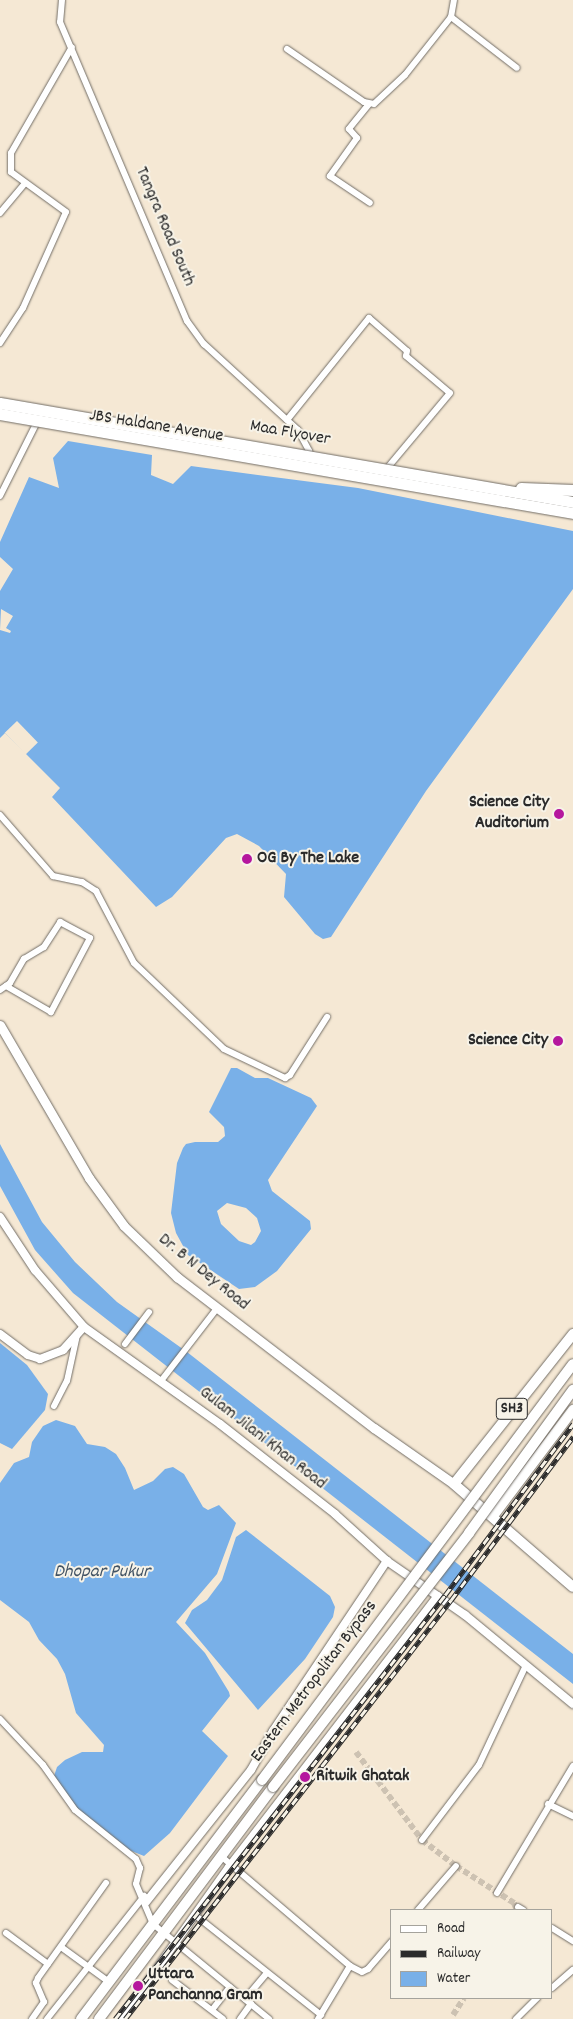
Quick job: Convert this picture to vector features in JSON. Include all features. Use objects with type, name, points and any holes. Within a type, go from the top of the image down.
[{"type":"highway","name":"Maa Flyover","points":[[0,403],[573,502]]},
{"type":"highway","name":"Maa Flyover","points":[[0,414],[573,512]]},
{"type":"highway","points":[[489,489],[573,490]]},
{"type":"main road","name":"JBS Haldane Avenue","points":[[0,398],[573,497]]},
{"type":"main road","name":"JBS Haldane Avenue","points":[[0,418],[306,469],[573,517]]},
{"type":"main road","name":"Dr. B N Dey Road","points":[[0,1025],[68,1144],[124,1226],[177,1277],[325,1392],[454,1484]]},
{"type":"main road","name":"SH3","points":[[454,1484],[573,1334]]},
{"type":"main road","name":"Eastern Metropolitan Bypass","points":[[81,2019],[573,1364]]},
{"type":"main road","points":[[99,2019],[273,1787],[470,1533],[573,1390]]},
{"type":"main road","points":[[493,1516],[573,1410]]},
{"type":"main road","points":[[454,1484],[573,1587]]},
{"type":"street","name":"Tangra Road South","points":[[62,0],[59,16],[187,321],[204,344],[298,430],[309,452]]},
{"type":"street","points":[[370,203],[330,176],[358,138],[349,129],[369,104],[385,97],[451,17],[454,0]]},
{"type":"street","points":[[451,17],[517,68]]},
{"type":"street","points":[[0,343],[23,308],[66,212],[11,172],[11,153],[72,48]]},
{"type":"street","points":[[287,49],[369,104]]},
{"type":"street","points":[[0,213],[25,183]]},
{"type":"street","points":[[286,420],[369,318],[407,351],[406,356],[450,393],[388,466]]},
{"type":"street","points":[[0,496],[36,424]]},
{"type":"street","points":[[306,469],[309,452]]},
{"type":"street","points":[[0,816],[53,876],[82,882],[96,891],[134,963],[224,1049],[285,1078],[290,1075],[327,1017]]},
{"type":"street","points":[[60,922],[90,938],[51,1012],[3,988],[24,959],[44,947],[60,922]]},
{"type":"street","name":"Gulam Jilani Khan Road","points":[[0,1217],[35,1270],[84,1327],[161,1381],[335,1514],[387,1561],[438,1596],[573,1704]]},
{"type":"street","points":[[161,1381],[218,1307]]},
{"type":"street","points":[[124,1344],[149,1312]]},
{"type":"street","points":[[0,1334],[28,1355],[40,1359],[63,1350],[84,1327]]},
{"type":"street","points":[[54,1406],[67,1380],[77,1335]]},
{"type":"street","points":[[47,2019],[252,1770],[273,1731],[387,1561]]},
{"type":"street","points":[[121,2019],[229,1867],[438,1596]]},
{"type":"street","points":[[422,1840],[479,1765],[526,1665]]},
{"type":"street","points":[[0,1719],[35,1755],[75,1810],[136,1859],[140,1868],[136,1884],[145,1899],[154,1924],[270,2019]]},
{"type":"street","points":[[497,1893],[548,1804],[573,1766]]},
{"type":"street","points":[[548,1804],[573,1816]]},
{"type":"street","points":[[222,1857],[229,1867],[350,1966],[362,1972],[390,1943]]},
{"type":"street","points":[[419,1909],[456,1866]]},
{"type":"street","points":[[32,2019],[44,2002],[36,1983],[106,1883]]},
{"type":"street","points":[[195,1915],[319,2017],[350,1966]]},
{"type":"street","points":[[553,1929],[573,1941]]},
{"type":"street","points":[[6,1933],[48,1964]]},
{"type":"street","points":[[61,1948],[109,1982]]},
{"type":"street","points":[[553,1987],[573,1970]]},
{"type":"street","points":[[245,1998],[267,1973]]},
{"type":"street","points":[[172,1980],[223,2019]]},
{"type":"street","points":[[212,2010],[230,1987]]},
{"type":"street","points":[[516,2019],[536,1999]]},
{"type":"street","points":[[240,2019],[251,2004]]},
{"type":"water","points":[[68,441],[152,455],[151,475],[173,484],[191,466],[358,488],[573,531],[573,589],[426,791],[331,937],[323,939],[315,934],[284,897],[286,874],[259,846],[237,834],[226,838],[172,897],[156,907],[52,797],[60,788],[5,733],[0,738],[0,591],[13,569],[0,557],[0,542],[29,477],[59,488],[53,458]]},
{"type":"water","points":[[231,1068],[237,1068],[255,1078],[268,1078],[311,1098],[317,1106],[268,1180],[272,1191],[310,1221],[311,1229],[277,1271],[255,1287],[239,1289],[188,1255],[176,1233],[171,1213],[177,1163],[183,1148],[186,1144],[195,1142],[218,1142],[225,1136],[224,1127],[209,1112]],"holes":[[[227,1203],[246,1208],[257,1218],[261,1231],[255,1242],[251,1245],[239,1241],[221,1224],[217,1211]]]},
{"type":"water","points":[[0,1144],[42,1222],[75,1262],[117,1302],[187,1352],[573,1654],[573,1684],[73,1293],[35,1250],[0,1186]]},
{"type":"water","points":[[0,1343],[27,1365],[48,1394],[45,1410],[12,1449],[0,1443]]},
{"type":"water","name":"Dhopar Pukur","points":[[56,1420],[75,1426],[87,1444],[105,1447],[116,1454],[125,1468],[134,1490],[153,1481],[165,1469],[173,1467],[184,1474],[203,1507],[208,1510],[219,1505],[236,1523],[217,1574],[176,1622],[205,1653],[229,1692],[230,1696],[202,1731],[228,1756],[170,1833],[144,1856],[129,1850],[80,1812],[54,1776],[57,1767],[65,1760],[82,1752],[103,1752],[104,1745],[76,1713],[65,1674],[57,1659],[39,1640],[29,1622],[0,1600],[0,1483],[14,1463],[29,1457],[32,1442],[43,1426]]},
{"type":"water","points":[[246,1530],[330,1596],[335,1607],[333,1617],[305,1659],[258,1710],[185,1623],[192,1610],[207,1600],[222,1580],[236,1537]]},
{"type":"pier","points":[[1,609],[13,616],[6,628],[11,631],[10,633],[0,630]]},
{"type":"pier","points":[[17,721],[38,743],[26,754],[5,733]]},
{"type":"tunnel","points":[[356,1752],[422,1840],[456,1866],[514,1903],[517,1909]]},
{"type":"tunnel","points":[[453,2015],[463,1999]]},
{"type":"railway","points":[[115,2019],[445,1595],[573,1424]]},
{"type":"railway","points":[[125,2019],[451,1600],[573,1437]]},
{"type":"place","name":"Science City Auditorium","points":[[559,814]]},
{"type":"place","name":"OG By The Lake","points":[[247,859]]},
{"type":"place","name":"Science City","points":[[558,1041]]},
{"type":"place","name":"Ritwik Ghatak","points":[[305,1777]]},
{"type":"place","name":"Uttara Panchanna Gram","points":[[138,1986]]}]
